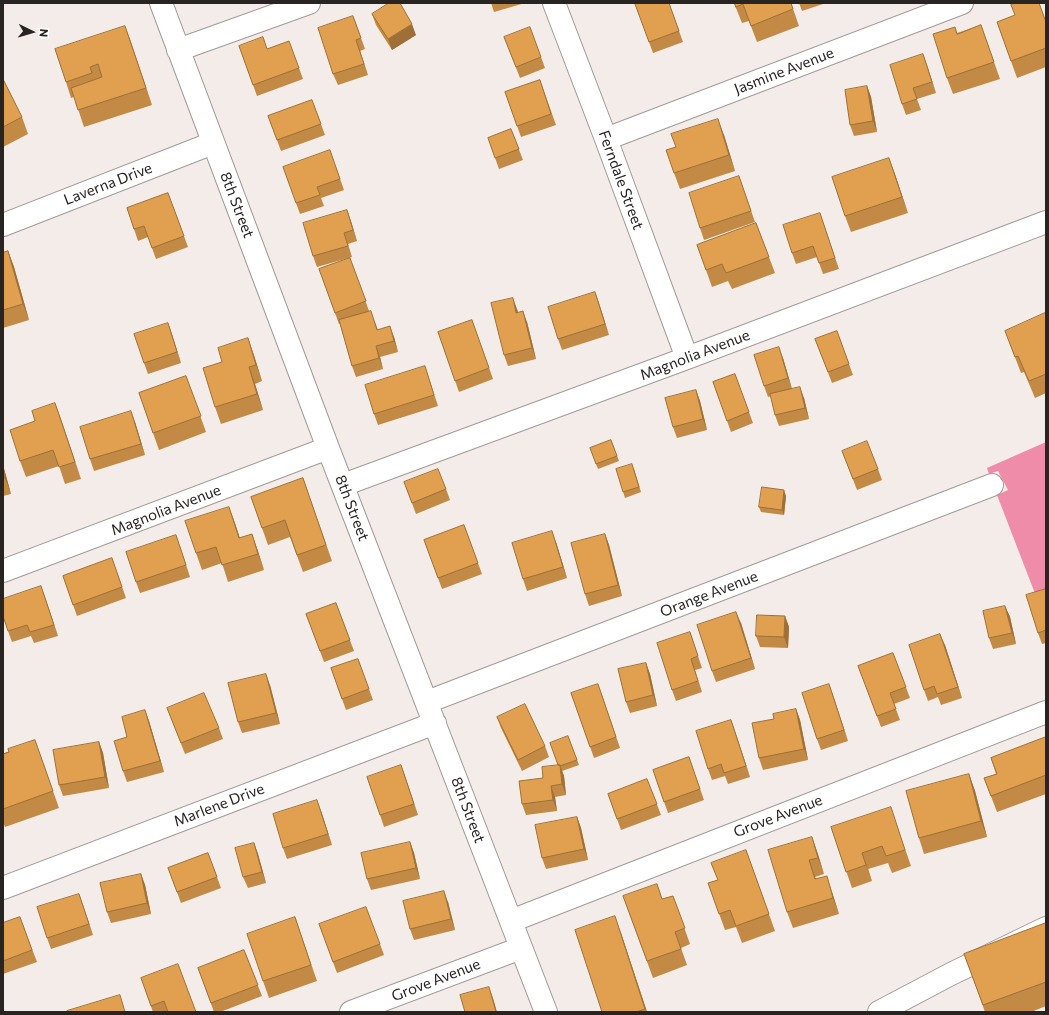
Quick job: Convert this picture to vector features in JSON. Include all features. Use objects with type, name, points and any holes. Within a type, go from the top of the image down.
[{"type":"street","name":"8th Street","points":[[161,3],[328,448],[546,1012]]},
{"type":"street","points":[[178,50],[309,3]]},
{"type":"street","name":"Ferndale Street","points":[[554,3],[606,138],[687,358]]},
{"type":"street","name":"Jasmine Avenue","points":[[606,138],[962,3]]},
{"type":"street","name":"Laverna Drive","points":[[3,225],[213,143]]},
{"type":"street","name":"Magnolia Avenue","points":[[343,485],[687,358],[1046,222]]},
{"type":"street","name":"Magnolia Avenue","points":[[3,571],[328,448]]},
{"type":"street","name":"Orange Avenue","points":[[427,702],[992,485]]},
{"type":"street","name":"Grove Avenue","points":[[511,921],[1046,712]]},
{"type":"street","name":"Marlene Drive","points":[[3,888],[435,722]]},
{"type":"street","points":[[879,1012],[951,974],[1046,928]]},
{"type":"street","name":"Grove Avenue","points":[[351,1012],[521,948]]},
{"type":"shaded area","points":[[1046,442],[1046,622],[997,495],[1008,490],[998,471],[989,474],[987,468]]},
{"type":"building","points":[[389,3],[400,3],[412,24],[388,39],[372,14]]},
{"type":"building","points":[[669,3],[679,31],[649,42],[635,4]]},
{"type":"building","points":[[735,3],[791,3],[793,9],[751,26],[743,4],[736,7]]},
{"type":"building","points":[[1016,3],[1039,3],[1046,22],[1046,48],[1011,61],[997,22],[1015,15],[1011,5]]},
{"type":"building","points":[[353,16],[361,38],[356,40],[364,64],[333,74],[318,28]]},
{"type":"building","points":[[981,25],[994,62],[947,78],[933,34],[955,27],[957,34]]},
{"type":"building","points":[[125,26],[146,88],[78,110],[71,88],[102,77],[98,64],[90,67],[92,73],[66,82],[55,49]]},
{"type":"building","points":[[530,27],[541,57],[516,67],[504,37]]},
{"type":"building","points":[[263,37],[267,49],[289,41],[299,68],[253,85],[239,46]]},
{"type":"building","points":[[923,54],[932,82],[913,88],[917,99],[902,104],[890,65]]},
{"type":"building","points":[[3,79],[22,117],[3,127]]},
{"type":"building","points":[[540,80],[551,114],[517,126],[505,92]]},
{"type":"building","points":[[867,86],[873,121],[850,125],[845,90]]},
{"type":"building","points":[[312,100],[321,124],[277,140],[268,116]]},
{"type":"building","points":[[718,119],[729,155],[674,173],[666,150],[676,147],[671,134]]},
{"type":"building","points":[[511,129],[519,149],[495,158],[488,138]]},
{"type":"building","points":[[330,150],[340,179],[317,187],[320,195],[296,203],[283,167]]},
{"type":"building","points":[[889,158],[902,197],[845,216],[832,177]]},
{"type":"building","points":[[739,176],[751,211],[700,228],[689,193]]},
{"type":"building","points":[[168,193],[184,236],[152,248],[144,226],[134,229],[127,208]]},
{"type":"building","points":[[347,210],[353,230],[344,233],[348,246],[313,256],[303,223]]},
{"type":"building","points":[[820,213],[835,258],[819,263],[813,246],[792,253],[783,225]]},
{"type":"building","points":[[756,223],[769,257],[726,273],[722,264],[706,270],[697,245]]},
{"type":"building","points":[[8,251],[23,304],[3,310],[3,253]]},
{"type":"building","points":[[350,258],[366,301],[335,313],[319,269]]},
{"type":"building","points":[[595,292],[605,324],[558,339],[548,307]]},
{"type":"building","points":[[513,298],[516,313],[523,311],[532,348],[504,355],[491,303]]},
{"type":"building","points":[[371,311],[377,330],[390,326],[394,341],[376,346],[379,358],[352,366],[339,320]]},
{"type":"building","points":[[1045,313],[1046,374],[1029,381],[1018,356],[1015,357],[1005,331]]},
{"type":"building","points":[[472,320],[489,368],[455,381],[438,332]]},
{"type":"building","points":[[168,323],[177,352],[144,363],[134,334]]},
{"type":"building","points":[[837,331],[849,364],[828,372],[815,339]]},
{"type":"building","points":[[248,338],[256,365],[249,367],[257,394],[215,407],[203,368],[222,362],[218,348]]},
{"type":"building","points":[[779,347],[788,378],[764,386],[754,355]]},
{"type":"building","points":[[425,366],[434,395],[374,414],[365,385]]},
{"type":"building","points":[[735,374],[749,412],[727,421],[713,382]]},
{"type":"building","points":[[186,376],[201,416],[153,433],[139,393]]},
{"type":"building","points":[[800,387],[805,408],[775,415],[770,394]]},
{"type":"building","points":[[696,390],[703,419],[673,427],[665,398]]},
{"type":"building","points":[[55,403],[75,462],[59,467],[53,450],[20,461],[10,430],[35,421],[32,411]]},
{"type":"building","points":[[131,411],[141,444],[90,459],[80,427]]},
{"type":"building","points":[[611,440],[617,456],[596,464],[590,448]]},
{"type":"building","points":[[867,441],[878,469],[853,479],[842,451]]},
{"type":"building","points":[[632,464],[639,487],[623,492],[616,469]]},
{"type":"building","points":[[438,469],[446,489],[412,503],[404,482]]},
{"type":"building","points":[[303,478],[326,545],[297,555],[285,520],[262,528],[251,497]]},
{"type":"building","points":[[762,487],[784,490],[782,510],[759,507]]},
{"type":"building","points":[[229,507],[239,538],[252,534],[258,554],[222,565],[216,547],[196,553],[185,521]]},
{"type":"building","points":[[464,525],[478,563],[438,578],[424,540]]},
{"type":"building","points":[[552,531],[563,567],[523,579],[512,543]]},
{"type":"building","points":[[605,534],[618,585],[585,594],[571,543]]},
{"type":"building","points":[[176,535],[186,565],[136,582],[126,552]]},
{"type":"building","points":[[112,558],[122,587],[73,605],[63,576]]},
{"type":"building","points":[[41,586],[54,625],[30,632],[27,625],[8,631],[3,616],[3,599]]},
{"type":"building","points":[[1046,589],[1046,630],[1038,633],[1026,595]]},
{"type":"building","points":[[336,603],[350,640],[320,651],[306,614]]},
{"type":"building","points":[[1005,606],[1012,633],[989,638],[983,611]]},
{"type":"building","points":[[736,612],[751,658],[712,671],[697,625]]},
{"type":"building","points":[[757,615],[785,616],[784,637],[756,636]]},
{"type":"building","points":[[690,632],[698,656],[691,659],[698,681],[672,690],[657,643]]},
{"type":"building","points":[[940,634],[958,687],[937,694],[934,686],[924,690],[909,645]]},
{"type":"building","points":[[893,653],[906,687],[890,693],[896,709],[877,716],[858,666]]},
{"type":"building","points":[[358,659],[369,689],[342,699],[331,668]]},
{"type":"building","points":[[646,663],[653,695],[626,702],[618,669]]},
{"type":"building","points":[[266,674],[276,713],[238,722],[228,683]]},
{"type":"building","points":[[598,684],[616,737],[590,747],[571,693]]},
{"type":"building","points":[[829,684],[844,730],[817,739],[802,693]]},
{"type":"building","points":[[204,693],[219,728],[181,743],[167,708]]},
{"type":"building","points":[[525,704],[545,746],[518,760],[497,717]]},
{"type":"building","points":[[796,709],[804,749],[759,758],[752,723],[774,719],[773,714]]},
{"type":"building","points":[[145,710],[160,761],[123,771],[114,741],[127,737],[122,717]]},
{"type":"building","points":[[731,720],[746,766],[724,773],[721,764],[708,769],[696,731]]},
{"type":"building","points":[[568,736],[577,760],[560,766],[558,765],[550,743]]},
{"type":"building","points":[[1046,737],[1046,775],[991,796],[984,778],[997,774],[991,758]]},
{"type":"building","points":[[35,740],[53,791],[3,809],[3,754],[9,752],[8,749]]},
{"type":"building","points":[[99,742],[105,777],[59,785],[53,750]]},
{"type":"building","points":[[689,757],[700,789],[664,802],[653,770]]},
{"type":"building","points":[[401,765],[414,804],[380,815],[367,777]]},
{"type":"building","points":[[560,765],[562,784],[551,786],[553,800],[522,804],[519,781],[543,778],[542,767]]},
{"type":"building","points":[[969,774],[981,821],[919,838],[906,791]]},
{"type":"building","points":[[647,779],[657,804],[617,819],[608,794]]},
{"type":"building","points":[[317,800],[328,834],[283,848],[273,814]]},
{"type":"building","points":[[891,807],[905,850],[886,856],[882,846],[862,853],[866,865],[846,872],[831,827]]},
{"type":"building","points":[[577,817],[584,849],[542,858],[535,825]]},
{"type":"building","points":[[812,837],[818,858],[809,860],[815,879],[827,876],[833,898],[787,912],[768,850]]},
{"type":"building","points":[[410,842],[416,868],[367,879],[361,853]]},
{"type":"building","points":[[254,843],[262,872],[243,877],[235,848]]},
{"type":"building","points":[[746,850],[769,914],[736,926],[730,910],[719,914],[708,883],[718,880],[711,863]]},
{"type":"building","points":[[208,853],[217,877],[177,892],[168,868]]},
{"type":"building","points":[[141,874],[147,903],[107,912],[100,883]]},
{"type":"building","points":[[657,884],[662,899],[673,896],[685,928],[675,932],[681,949],[647,961],[623,896]]},
{"type":"building","points":[[444,891],[451,919],[410,929],[403,901]]},
{"type":"building","points":[[79,894],[89,924],[47,938],[37,907]]},
{"type":"building","points":[[366,907],[380,944],[333,962],[319,924]]},
{"type":"building","points":[[615,916],[645,1009],[636,1012],[602,1012],[575,930]]},
{"type":"building","points":[[20,917],[32,950],[3,961],[3,923]]},
{"type":"building","points":[[295,917],[311,965],[263,981],[247,934]]},
{"type":"building","points":[[1046,923],[1046,982],[983,1005],[964,954]]},
{"type":"building","points":[[244,950],[258,985],[211,1003],[198,968]]},
{"type":"building","points":[[178,964],[196,1012],[168,1012],[164,1001],[151,1006],[141,978]]},
{"type":"building","points":[[489,987],[496,1012],[465,1012],[460,995]]},
{"type":"building","points":[[120,995],[125,1012],[67,1012],[67,1011]]}]
